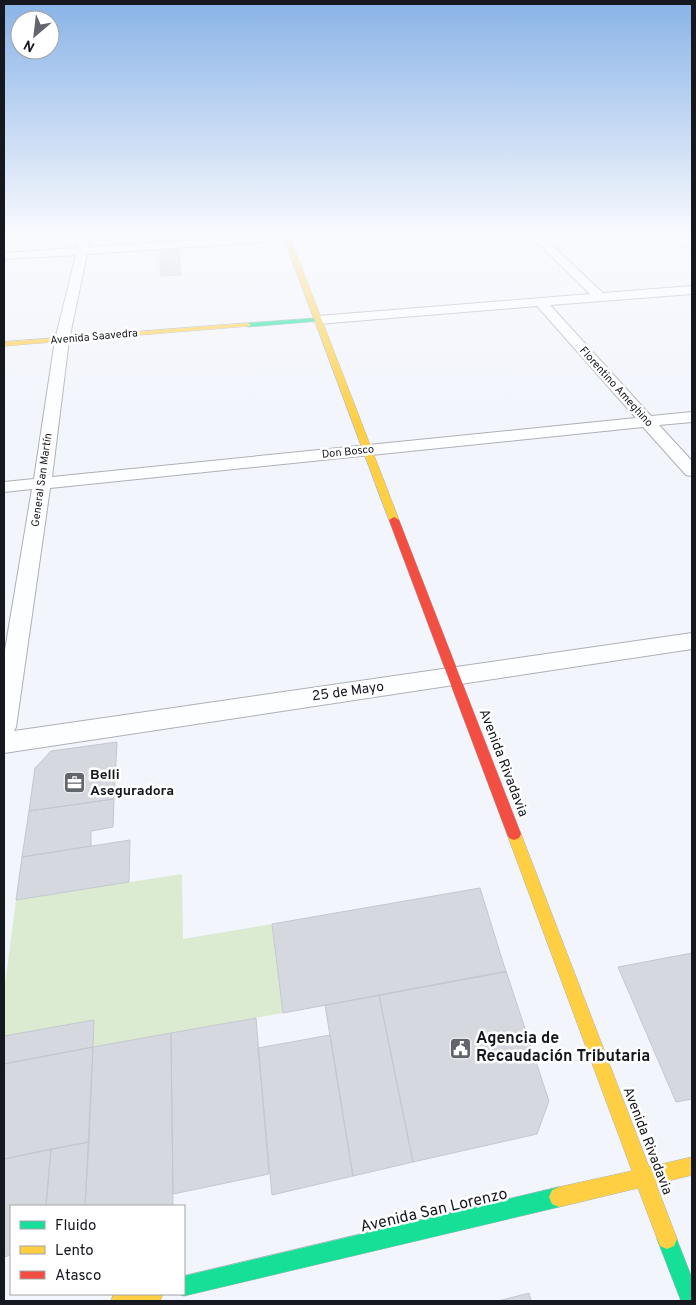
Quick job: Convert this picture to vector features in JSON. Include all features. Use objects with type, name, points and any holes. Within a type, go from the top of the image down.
[{"type":"street","name":"General San Martín","points":[[4,727],[62,340],[72,296]]},
{"type":"street","name":"Avenida Rivadavia","points":[[309,296],[691,1301]]},
{"type":"street","name":"Avenida Saavedra","points":[[4,344],[614,296]]},
{"type":"street","name":"Florentino Ameghino","points":[[540,302],[692,471]]},
{"type":"street","name":"Don Bosco","points":[[4,487],[692,417]]},
{"type":"street","name":"25 de Mayo","points":[[4,743],[692,641]]},
{"type":"street","name":"Avenida San Lorenzo","points":[[185,1286],[692,1166]]},
{"type":"street","points":[[121,1301],[148,1295]]},
{"type":"green space","points":[[182,874],[183,939],[272,924],[283,1013],[93,1047],[94,1021],[4,1036],[4,992],[16,900]]},
{"type":"building","name":"Belli Aseguradora","points":[[117,742],[114,799],[29,811],[35,768],[51,751]]},
{"type":"building","points":[[114,799],[113,827],[91,831],[91,846],[22,857],[29,811]]},
{"type":"building","points":[[130,840],[129,882],[16,900],[22,857]]},
{"type":"building","points":[[480,888],[506,972],[283,1013],[272,924]]},
{"type":"building","points":[[692,953],[692,1099],[676,1102],[618,967]]},
{"type":"building","name":"Agencia de Recaudación Tributaria","points":[[506,971],[549,1101],[537,1134],[413,1162],[379,995]]},
{"type":"building","points":[[379,995],[413,1162],[353,1176],[325,1005]]},
{"type":"building","points":[[256,1018],[269,1174],[173,1194],[171,1033]]},
{"type":"building","points":[[94,1020],[93,1047],[4,1064],[4,1036]]},
{"type":"building","points":[[171,1033],[173,1205],[85,1205],[93,1047]]},
{"type":"building","points":[[330,1035],[353,1176],[272,1195],[258,1048]]},
{"type":"building","points":[[93,1047],[89,1142],[4,1159],[4,1064]]},
{"type":"building","points":[[89,1142],[85,1205],[46,1205],[51,1149]]},
{"type":"building","points":[[51,1149],[46,1205],[10,1205],[10,1255],[4,1257],[4,1159]]},
{"type":"building","points":[[529,1293],[531,1301],[498,1301]]},
{"type":"traffic: fast","points":[[248,325],[318,320]]},
{"type":"traffic: fast","points":[[185,1286],[559,1197]]},
{"type":"traffic: fast","points":[[667,1239],[691,1301]]},
{"type":"traffic: slow","points":[[309,296],[394,520]]},
{"type":"traffic: slow","points":[[4,344],[248,325]]},
{"type":"traffic: slow","points":[[514,834],[667,1239]]},
{"type":"traffic: slow","points":[[559,1197],[692,1166]]},
{"type":"traffic: slow","points":[[121,1301],[148,1295]]},
{"type":"traffic: jam","points":[[394,520],[514,834]]},
{"type":"place","name":"Belli Aseguradora","points":[[74,783]]},
{"type":"place","name":"Agencia de Recaudación Tributaria","points":[[460,1048]]}]
